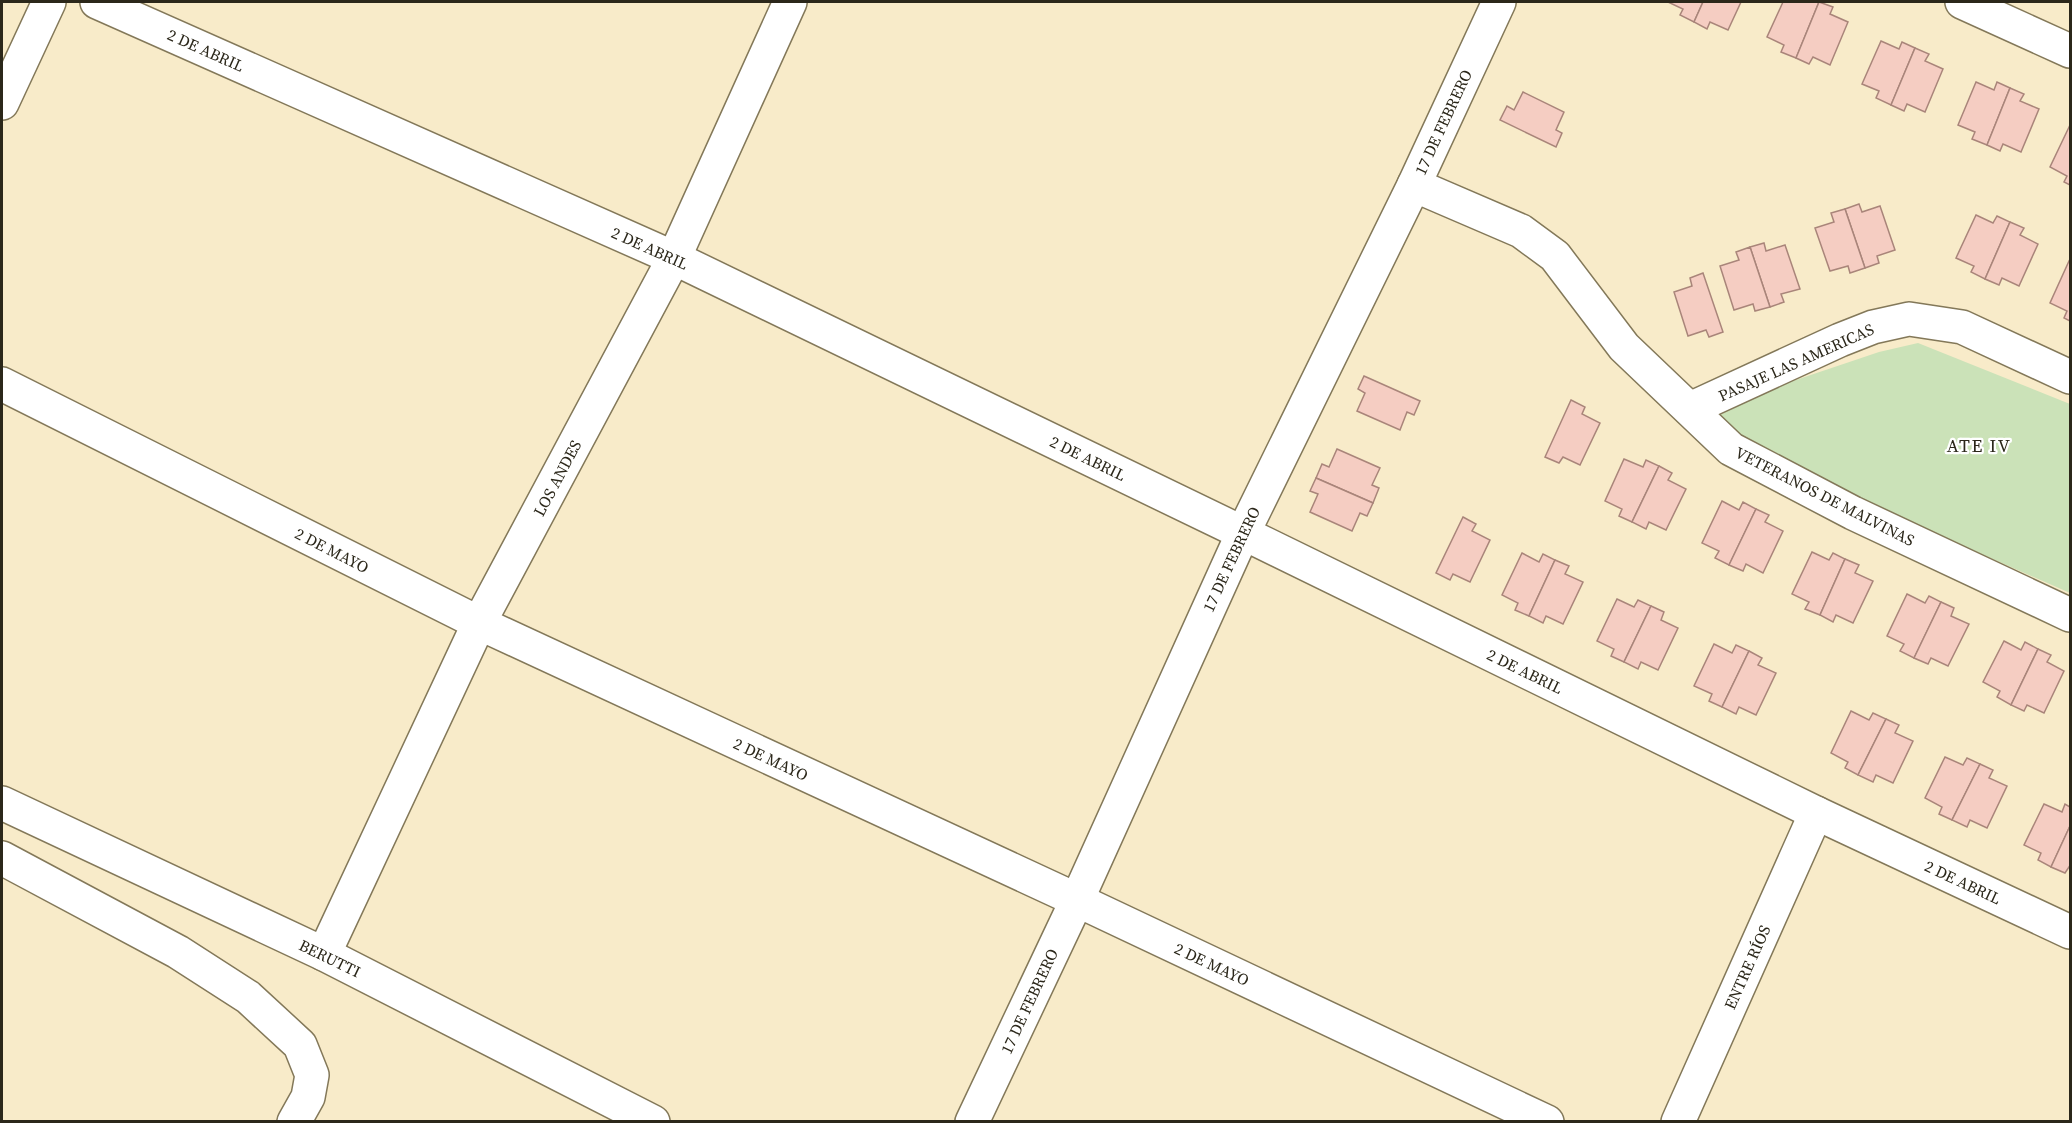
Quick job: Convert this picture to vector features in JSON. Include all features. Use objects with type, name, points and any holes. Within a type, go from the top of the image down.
[{"type":"street","points":[[2,103],[49,2]]},
{"type":"street","name":"2 DE ABRIL","points":[[97,2],[674,258],[1816,813],[2070,932]]},
{"type":"street","name":"LOS ANDES","points":[[324,954],[479,623],[674,258],[790,2]]},
{"type":"street","name":"17 DE FEBRERO","points":[[972,1122],[1077,900],[1243,533],[1414,185],[1499,2]]},
{"type":"street","points":[[1962,2],[2070,51]]},
{"type":"street","name":"VETERANOS DE MALVINAS","points":[[1414,185],[1521,231],[1556,256],[1624,347],[1731,449],[1853,513],[2070,615]]},
{"type":"street","name":"PASAJE LAS AMERICAS","points":[[1690,409],[1840,340],[1873,327],[1909,319],[1935,321],[1962,327],[2070,377]]},
{"type":"street","name":"2 DE MAYO","points":[[2,384],[479,623],[1077,900],[1547,1122]]},
{"type":"street","name":"BERUTTI","points":[[2,803],[324,954],[653,1122]]},
{"type":"street","name":"ENTRE RÍOS","points":[[1678,1122],[1816,813]]},
{"type":"street","points":[[2,858],[178,952],[248,997],[300,1045],[312,1074],[308,1097],[294,1122]]},
{"type":"green space","points":[[1918,343],[2070,404],[2070,593],[1954,542],[1757,450],[1718,416],[1775,387],[1879,352]]},
{"type":"building","points":[[1668,2],[1703,2],[1694,22],[1680,15],[1683,9]]},
{"type":"building","points":[[1703,2],[1741,2],[1728,30],[1710,22],[1707,29],[1694,22]]},
{"type":"building","points":[[1783,2],[1819,2],[1796,58],[1781,52],[1784,45],[1767,37]]},
{"type":"building","points":[[1819,2],[1833,7],[1830,14],[1848,22],[1830,65],[1813,57],[1809,64],[1796,58]]},
{"type":"building","points":[[1881,41],[1899,49],[1902,42],[1915,48],[1891,105],[1876,98],[1879,91],[1862,84]]},
{"type":"building","points":[[1915,48],[1929,54],[1925,61],[1943,69],[1925,112],[1907,104],[1904,111],[1891,105]]},
{"type":"building","points":[[1976,82],[1994,90],[1997,82],[2010,88],[1987,145],[1972,139],[1975,132],[1958,125]]},
{"type":"building","points":[[2010,88],[2024,94],[2020,101],[2039,109],[2021,152],[2003,144],[2000,151],[1987,145]]},
{"type":"building","points":[[1523,92],[1564,112],[1556,130],[1562,133],[1556,147],[1500,120],[1507,106],[1514,110]]},
{"type":"building","points":[[2070,125],[2070,185],[2064,182],[2067,176],[2050,167]]},
{"type":"building","points":[[1859,204],[1862,212],[1880,206],[1895,250],[1877,256],[1879,263],[1865,268],[1845,209]]},
{"type":"building","points":[[1845,209],[1865,268],[1850,273],[1848,266],[1830,271],[1815,228],[1834,222],[1831,213]]},
{"type":"building","points":[[1976,215],[1993,223],[1997,216],[2010,222],[1985,279],[1971,272],[1974,266],[1956,258]]},
{"type":"building","points":[[2010,222],[2024,228],[2020,235],[2038,244],[2019,286],[2002,278],[1999,285],[1985,279]]},
{"type":"building","points":[[1764,243],[1766,251],[1785,245],[1800,289],[1781,294],[1784,302],[1770,307],[1750,247]]},
{"type":"building","points":[[1750,247],[1770,307],[1755,311],[1753,304],[1734,310],[1720,266],[1739,260],[1736,252]]},
{"type":"building","points":[[2069,261],[2070,321],[2064,318],[2067,311],[2050,303]]},
{"type":"building","points":[[1703,273],[1723,332],[1709,337],[1706,330],[1688,336],[1674,292],[1692,286],[1690,278]]},
{"type":"building","points":[[1364,376],[1420,401],[1414,415],[1407,412],[1400,430],[1357,411],[1365,393],[1358,389]]},
{"type":"building","points":[[1571,400],[1585,407],[1582,414],[1600,423],[1580,465],[1563,457],[1559,463],[1545,457]]},
{"type":"building","points":[[1337,449],[1380,468],[1372,485],[1379,488],[1373,503],[1316,478],[1322,464],[1329,467]]},
{"type":"building","points":[[1624,459],[1643,467],[1646,460],[1659,466],[1632,522],[1619,516],[1622,509],[1605,501]]},
{"type":"building","points":[[1659,466],[1672,473],[1668,480],[1686,489],[1666,530],[1649,522],[1646,529],[1632,522]]},
{"type":"building","points":[[1316,478],[1373,503],[1367,516],[1360,513],[1352,531],[1310,512],[1318,494],[1310,491]]},
{"type":"building","points":[[1722,501],[1739,510],[1743,502],[1756,509],[1729,565],[1715,558],[1719,551],[1702,543]]},
{"type":"building","points":[[1756,509],[1769,515],[1765,522],[1783,531],[1763,573],[1746,564],[1743,571],[1729,565]]},
{"type":"building","points":[[1463,517],[1476,524],[1472,531],[1490,540],[1470,582],[1453,574],[1450,580],[1436,573]]},
{"type":"building","points":[[1812,552],[1829,560],[1833,553],[1845,559],[1820,615],[1805,609],[1809,602],[1792,594]]},
{"type":"building","points":[[1522,553],[1539,562],[1543,554],[1555,560],[1529,616],[1515,610],[1518,603],[1502,595]]},
{"type":"building","points":[[1845,559],[1859,565],[1855,573],[1873,581],[1853,623],[1836,615],[1833,622],[1820,615]]},
{"type":"building","points":[[1555,560],[1569,566],[1565,574],[1583,582],[1563,624],[1546,616],[1543,623],[1529,616]]},
{"type":"building","points":[[1907,594],[1925,603],[1929,596],[1941,602],[1914,658],[1900,651],[1904,644],[1887,636]]},
{"type":"building","points":[[1617,599],[1634,607],[1638,600],[1651,606],[1624,662],[1611,656],[1614,649],[1597,641]]},
{"type":"building","points":[[1941,602],[1954,608],[1951,616],[1969,624],[1948,666],[1931,658],[1928,664],[1914,658]]},
{"type":"building","points":[[1651,606],[1664,612],[1661,620],[1678,628],[1658,670],[1641,662],[1638,669],[1624,662]]},
{"type":"building","points":[[2004,641],[2021,650],[2025,642],[2038,649],[2011,705],[1997,697],[2000,691],[1983,682]]},
{"type":"building","points":[[1714,644],[1732,653],[1736,645],[1749,651],[1722,707],[1709,701],[1712,694],[1694,686]]},
{"type":"building","points":[[2038,649],[2051,655],[2047,662],[2064,671],[2044,713],[2027,705],[2024,711],[2011,705]]},
{"type":"building","points":[[1749,651],[1762,658],[1758,665],[1776,673],[1756,715],[1739,707],[1736,714],[1722,707]]},
{"type":"building","points":[[1851,711],[1869,720],[1873,713],[1886,719],[1858,775],[1845,768],[1848,762],[1831,753]]},
{"type":"building","points":[[1886,719],[1899,725],[1895,733],[1913,741],[1893,783],[1876,775],[1873,782],[1858,775]]},
{"type":"building","points":[[1945,757],[1963,765],[1967,758],[1980,764],[1952,820],[1939,814],[1942,807],[1925,798]]},
{"type":"building","points":[[1980,764],[1993,770],[1989,778],[2007,786],[1987,828],[1970,820],[1967,827],[1952,820]]},
{"type":"building","points":[[2044,804],[2062,812],[2065,804],[2070,807],[2070,826],[2051,867],[2038,860],[2041,853],[2024,845]]},
{"type":"building","points":[[2070,826],[2070,868],[2065,873],[2051,867]]},
{"type":"district","name":"ATE IV","points":[[1979,446]]}]
